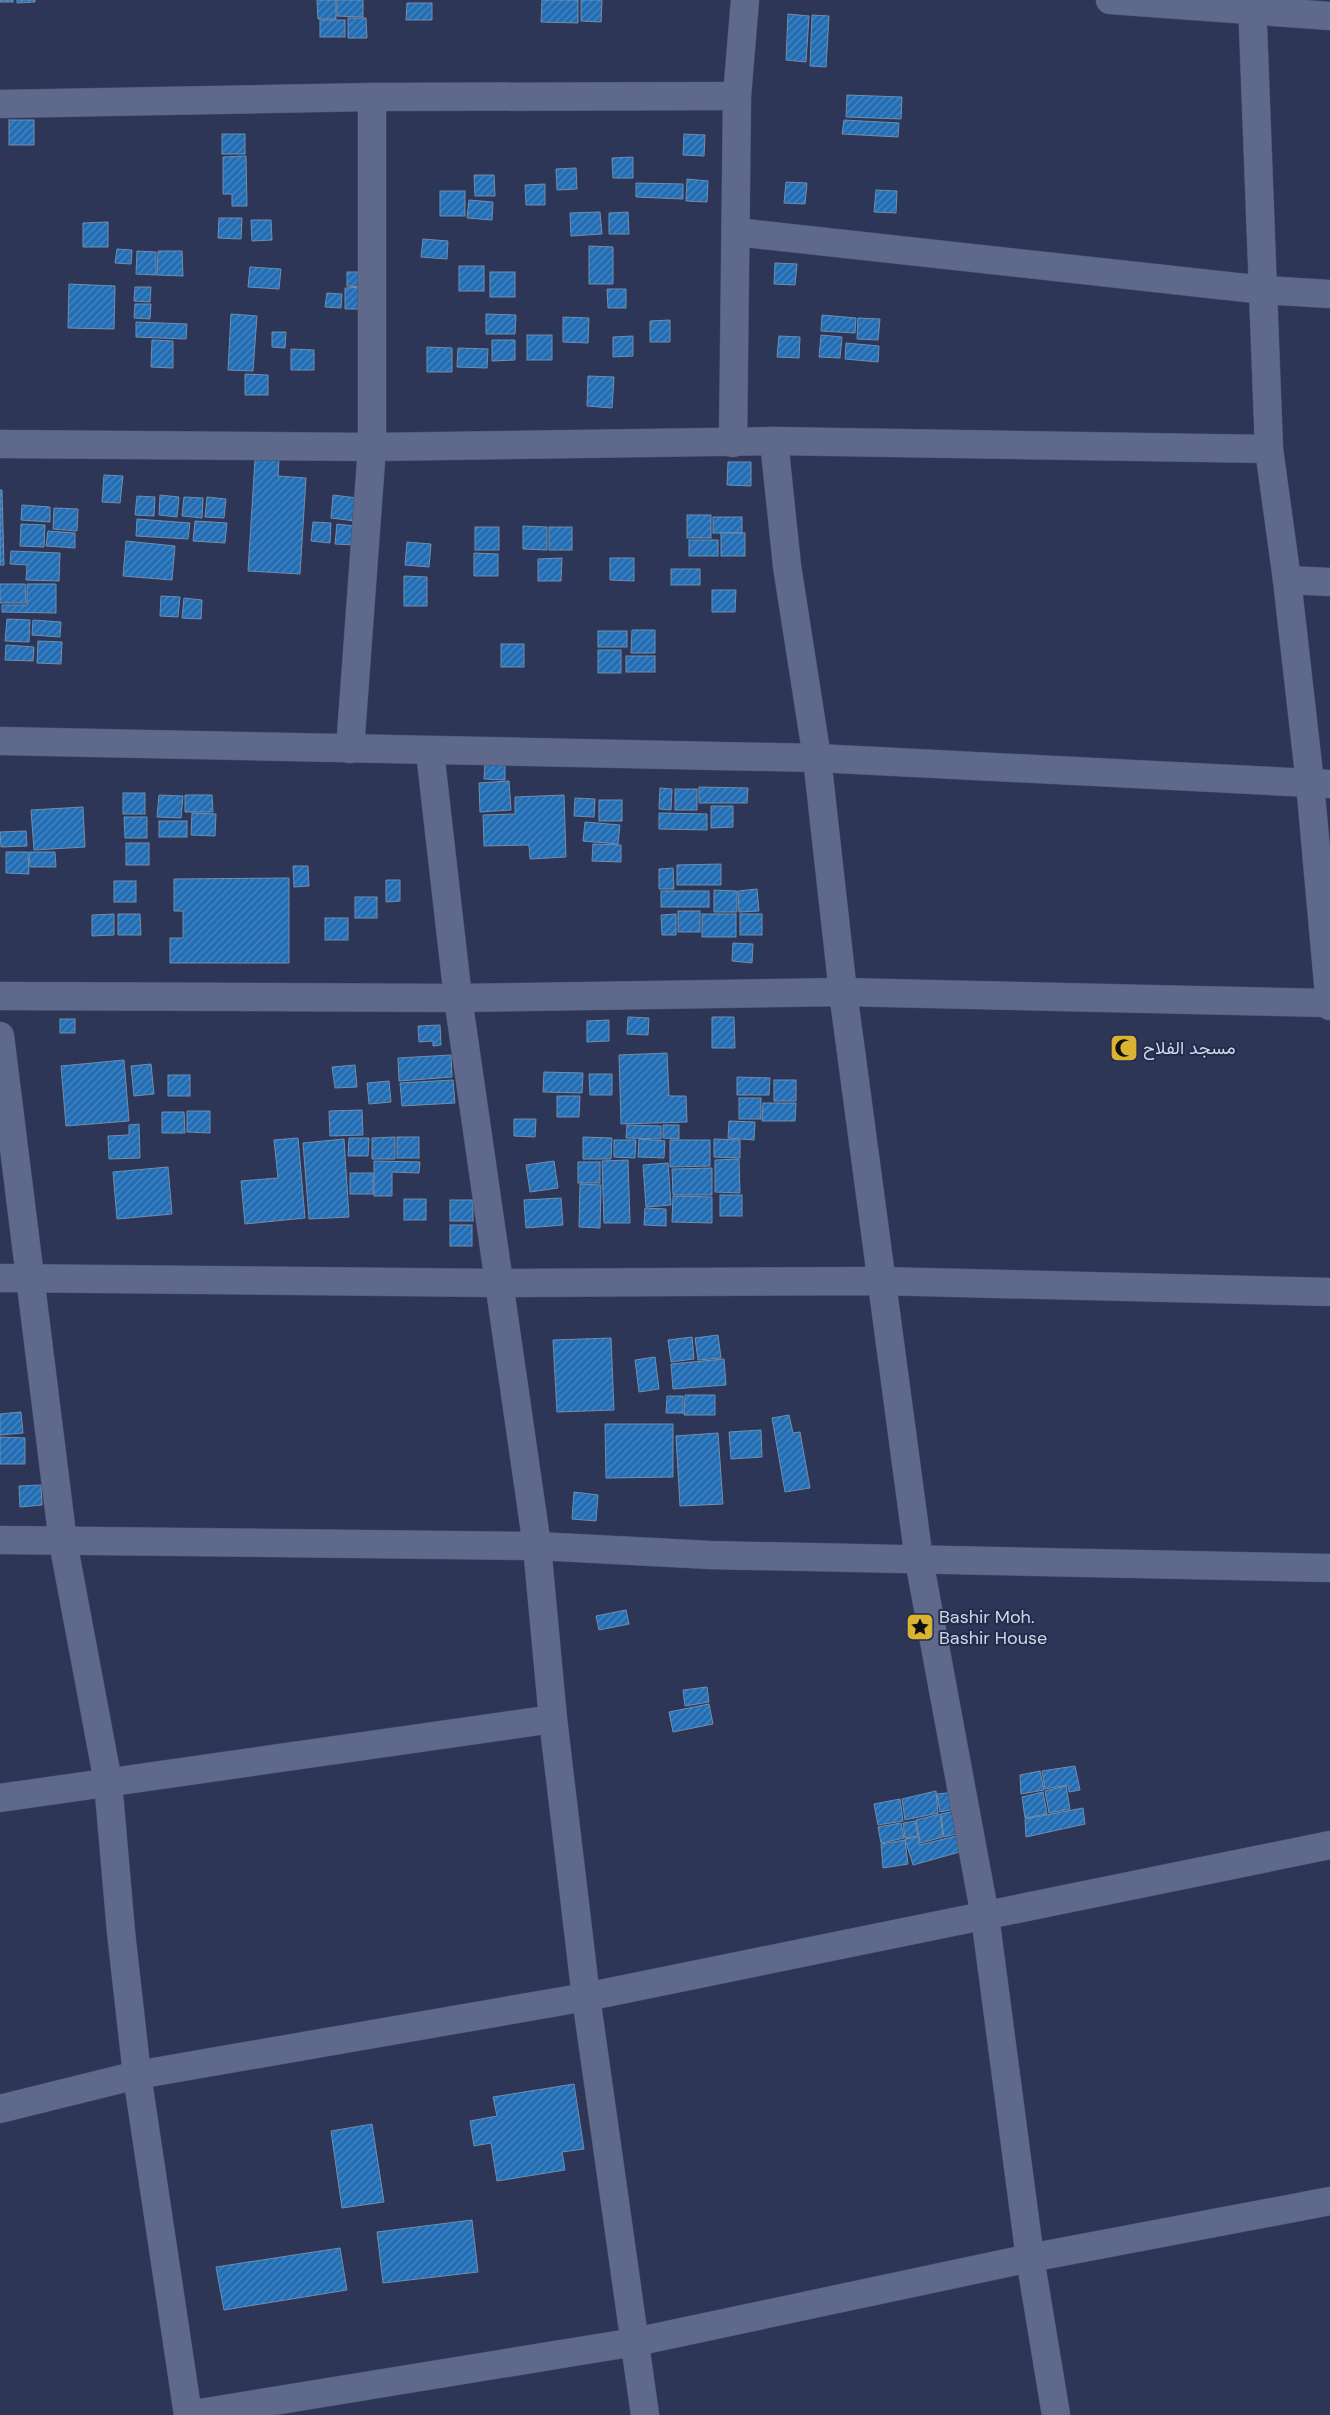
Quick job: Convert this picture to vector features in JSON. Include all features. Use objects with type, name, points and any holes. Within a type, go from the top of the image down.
[{"type":"street","points":[[733,443],[737,96],[745,0]]},
{"type":"street","points":[[1110,0],[1253,6],[1330,16]]},
{"type":"street","points":[[0,996],[458,998],[843,992],[1330,1004],[1320,784],[1287,580],[1269,449],[1253,6]]},
{"type":"street","points":[[0,104],[372,97],[737,96]]},
{"type":"street","points":[[350,749],[372,447],[372,97]]},
{"type":"street","points":[[736,232],[1264,290],[1330,294]]},
{"type":"street","points":[[0,444],[372,447],[774,441],[1269,449]]},
{"type":"street","points":[[774,441],[787,566],[817,758],[843,992],[880,1281],[919,1560],[985,1916],[1030,2258],[1056,2415]]},
{"type":"street","points":[[1287,580],[1330,582]]},
{"type":"street","points":[[0,741],[430,752],[817,758],[1320,784]]},
{"type":"street","points":[[430,752],[458,998],[537,1546],[553,1720],[586,1997],[645,2415]]},
{"type":"street","points":[[0,1036],[63,1542],[108,1782],[121,1932],[138,2075],[188,2415],[635,2342],[1030,2258],[1330,2201]]},
{"type":"street","points":[[0,1278],[498,1283],[880,1281],[1330,1292]]},
{"type":"street","points":[[0,1540],[537,1546],[710,1555],[1330,1568]]},
{"type":"street","points":[[0,1798],[553,1720]]},
{"type":"street","points":[[0,2109],[138,2075],[586,1997],[1330,1844]]},
{"type":"building","points":[[0,0],[13,0],[13,2],[0,2]]},
{"type":"building","points":[[17,0],[35,0],[35,2],[17,3]]},
{"type":"building","points":[[317,0],[336,0],[336,19],[318,19]]},
{"type":"building","points":[[337,0],[363,0],[363,17],[337,16]]},
{"type":"building","points":[[542,0],[578,0],[578,23],[541,22]]},
{"type":"building","points":[[581,0],[602,0],[601,22],[581,21]]},
{"type":"building","points":[[407,3],[432,3],[432,20],[406,20]]},
{"type":"building","points":[[788,14],[809,16],[806,62],[786,60]]},
{"type":"building","points":[[812,15],[829,16],[826,67],[810,66]]},
{"type":"building","points":[[348,18],[366,18],[367,38],[348,38]]},
{"type":"building","points":[[320,20],[345,20],[345,37],[320,37]]},
{"type":"building","points":[[847,95],[902,97],[901,119],[846,117]]},
{"type":"building","points":[[9,120],[34,120],[34,145],[9,145]]},
{"type":"building","points":[[844,120],[899,123],[898,137],[842,134]]},
{"type":"building","points":[[222,134],[245,134],[245,154],[222,154]]},
{"type":"building","points":[[684,134],[705,135],[704,156],[683,155]]},
{"type":"building","points":[[246,156],[247,206],[232,206],[232,194],[223,194],[223,157]]},
{"type":"building","points":[[633,157],[633,178],[613,178],[612,158]]},
{"type":"building","points":[[576,168],[577,189],[557,190],[556,169]]},
{"type":"building","points":[[474,175],[494,175],[495,196],[475,196]]},
{"type":"building","points":[[687,179],[708,181],[707,202],[686,201]]},
{"type":"building","points":[[786,182],[807,183],[805,204],[784,203]]},
{"type":"building","points":[[636,183],[683,184],[683,199],[636,197]]},
{"type":"building","points":[[545,184],[545,205],[526,205],[525,185]]},
{"type":"building","points":[[876,190],[897,191],[896,213],[874,212]]},
{"type":"building","points":[[440,191],[465,191],[465,216],[440,216]]},
{"type":"building","points":[[469,200],[493,202],[492,220],[467,218]]},
{"type":"building","points":[[600,212],[602,234],[571,236],[570,213]]},
{"type":"building","points":[[628,212],[629,234],[609,234],[609,213]]},
{"type":"building","points":[[219,218],[242,218],[241,239],[218,238]]},
{"type":"building","points":[[251,220],[271,220],[272,240],[252,241]]},
{"type":"building","points":[[108,222],[108,247],[83,247],[83,223]]},
{"type":"building","points":[[423,239],[448,241],[447,259],[421,257]]},
{"type":"building","points":[[589,246],[613,247],[613,284],[589,284]]},
{"type":"building","points":[[117,249],[132,250],[131,264],[115,263]]},
{"type":"building","points":[[137,251],[156,252],[156,275],[136,274]]},
{"type":"building","points":[[158,251],[182,251],[183,276],[157,275]]},
{"type":"building","points":[[775,263],[797,264],[795,285],[774,284]]},
{"type":"building","points":[[459,266],[484,266],[484,291],[459,291]]},
{"type":"building","points":[[250,267],[281,269],[279,289],[248,287]]},
{"type":"building","points":[[347,272],[363,272],[362,287],[347,286]]},
{"type":"building","points":[[490,272],[515,272],[515,297],[490,297]]},
{"type":"building","points":[[69,284],[115,286],[114,329],[68,328]]},
{"type":"building","points":[[135,287],[151,287],[150,302],[134,301]]},
{"type":"building","points":[[365,287],[365,309],[345,309],[345,288]]},
{"type":"building","points":[[607,289],[626,289],[626,308],[608,308]]},
{"type":"building","points":[[327,293],[342,294],[341,308],[325,307]]},
{"type":"building","points":[[135,304],[151,304],[150,319],[134,318]]},
{"type":"building","points":[[231,314],[257,316],[253,371],[228,370]]},
{"type":"building","points":[[486,314],[516,315],[515,334],[486,334]]},
{"type":"building","points":[[822,315],[856,318],[855,333],[821,331]]},
{"type":"building","points":[[563,317],[589,318],[588,343],[563,342]]},
{"type":"building","points":[[858,318],[880,319],[878,340],[857,339]]},
{"type":"building","points":[[670,320],[670,342],[650,342],[650,321]]},
{"type":"building","points":[[136,322],[187,324],[186,339],[136,337]]},
{"type":"building","points":[[272,332],[286,332],[285,348],[272,347]]},
{"type":"building","points":[[527,335],[552,335],[552,360],[527,360]]},
{"type":"building","points":[[821,335],[842,337],[840,358],[819,357]]},
{"type":"building","points":[[633,336],[633,356],[613,357],[613,337]]},
{"type":"building","points":[[779,336],[800,337],[799,358],[777,357]]},
{"type":"building","points":[[152,340],[173,341],[173,368],[151,367]]},
{"type":"building","points":[[492,340],[515,340],[515,360],[492,361]]},
{"type":"building","points":[[846,343],[879,346],[878,362],[845,359]]},
{"type":"building","points":[[427,347],[452,348],[452,372],[427,372]]},
{"type":"building","points":[[458,348],[488,349],[487,368],[457,367]]},
{"type":"building","points":[[291,349],[314,350],[314,370],[291,370]]},
{"type":"building","points":[[245,374],[268,375],[268,395],[245,395]]},
{"type":"building","points":[[588,376],[614,377],[612,408],[587,406]]},
{"type":"building","points":[[255,459],[279,460],[278,476],[306,478],[300,574],[248,571]]},
{"type":"building","points":[[728,462],[751,462],[751,486],[727,485]]},
{"type":"building","points":[[104,475],[123,476],[120,503],[102,502]]},
{"type":"building","points":[[0,490],[2,490],[4,565],[0,565]]},
{"type":"building","points":[[160,495],[179,497],[177,517],[159,515]]},
{"type":"building","points":[[333,495],[357,498],[355,521],[331,518]]},
{"type":"building","points":[[137,496],[155,497],[154,516],[135,515]]},
{"type":"building","points":[[184,497],[203,498],[202,518],[182,516]]},
{"type":"building","points":[[207,497],[226,499],[224,518],[205,517]]},
{"type":"building","points":[[22,505],[50,507],[50,522],[21,520]]},
{"type":"building","points":[[54,508],[78,509],[77,531],[53,529]]},
{"type":"building","points":[[687,515],[711,515],[711,538],[687,538]]},
{"type":"building","points":[[713,517],[742,517],[742,533],[713,533]]},
{"type":"building","points":[[137,519],[190,523],[188,539],[136,536]]},
{"type":"building","points":[[195,521],[227,523],[225,543],[193,541]]},
{"type":"building","points":[[313,522],[331,523],[330,543],[311,541]]},
{"type":"building","points":[[21,524],[45,525],[44,547],[20,546]]},
{"type":"building","points":[[337,524],[355,526],[354,545],[335,544]]},
{"type":"building","points":[[523,526],[547,527],[547,550],[523,549]]},
{"type":"building","points":[[475,527],[499,527],[499,550],[475,550]]},
{"type":"building","points":[[549,527],[572,527],[572,550],[549,550]]},
{"type":"building","points":[[48,531],[75,533],[75,548],[46,546]]},
{"type":"building","points":[[721,533],[745,533],[745,556],[721,556]]},
{"type":"building","points":[[689,540],[718,540],[718,556],[689,556]]},
{"type":"building","points":[[126,541],[175,546],[172,580],[123,576]]},
{"type":"building","points":[[407,542],[431,544],[429,567],[405,565]]},
{"type":"building","points":[[11,551],[60,553],[59,581],[26,580],[27,565],[10,564]]},
{"type":"building","points":[[474,553],[498,554],[498,576],[474,576]]},
{"type":"building","points":[[562,558],[561,581],[538,581],[538,559]]},
{"type":"building","points":[[610,558],[634,558],[634,581],[610,580]]},
{"type":"building","points":[[671,569],[700,569],[700,585],[671,585]]},
{"type":"building","points":[[404,576],[427,577],[427,606],[404,606]]},
{"type":"building","points":[[0,584],[25,584],[26,603],[0,603]]},
{"type":"building","points":[[27,584],[56,584],[56,613],[2,612],[2,605],[27,605]]},
{"type":"building","points":[[712,590],[736,590],[735,612],[712,612]]},
{"type":"building","points":[[161,596],[180,597],[178,617],[160,616]]},
{"type":"building","points":[[184,598],[202,600],[201,619],[182,618]]},
{"type":"building","points":[[7,619],[30,620],[29,642],[5,641]]},
{"type":"building","points":[[33,620],[61,622],[60,637],[32,635]]},
{"type":"building","points":[[632,630],[655,630],[655,653],[631,653]]},
{"type":"building","points":[[598,631],[627,631],[627,647],[598,647]]},
{"type":"building","points":[[38,641],[62,642],[61,664],[37,663]]},
{"type":"building","points":[[501,644],[524,644],[524,667],[501,667]]},
{"type":"building","points":[[6,645],[34,647],[33,661],[5,660]]},
{"type":"building","points":[[598,650],[621,650],[621,673],[598,673]]},
{"type":"building","points":[[626,656],[655,656],[655,672],[626,672]]},
{"type":"building","points":[[485,761],[505,762],[505,780],[484,779]]},
{"type":"building","points":[[509,781],[511,810],[480,812],[479,783]]},
{"type":"building","points":[[699,787],[748,788],[747,803],[699,803]]},
{"type":"building","points":[[660,788],[672,789],[671,810],[659,809]]},
{"type":"building","points":[[675,789],[697,789],[697,810],[675,810]]},
{"type":"building","points":[[123,793],[145,793],[145,814],[123,814]]},
{"type":"building","points":[[159,795],[183,796],[181,818],[157,817]]},
{"type":"building","points":[[185,795],[212,795],[213,812],[185,812]]},
{"type":"building","points":[[564,795],[566,857],[530,859],[529,845],[484,846],[483,815],[515,814],[515,797]]},
{"type":"building","points":[[575,798],[595,799],[594,817],[574,816]]},
{"type":"building","points":[[599,800],[622,800],[622,821],[599,821]]},
{"type":"building","points":[[711,806],[733,806],[733,827],[711,828]]},
{"type":"building","points":[[83,807],[85,847],[34,850],[31,810]]},
{"type":"building","points":[[192,813],[216,814],[215,836],[191,835]]},
{"type":"building","points":[[659,813],[707,814],[707,830],[659,829]]},
{"type":"building","points":[[124,817],[147,817],[147,838],[125,838]]},
{"type":"building","points":[[159,821],[187,821],[187,837],[159,837]]},
{"type":"building","points":[[585,822],[620,825],[618,844],[583,841]]},
{"type":"building","points":[[26,831],[27,846],[1,847],[0,832]]},
{"type":"building","points":[[126,843],[149,843],[149,865],[126,865]]},
{"type":"building","points":[[593,844],[621,845],[621,862],[592,861]]},
{"type":"building","points":[[6,852],[28,852],[29,874],[6,873]]},
{"type":"building","points":[[29,852],[55,852],[56,867],[30,867]]},
{"type":"building","points":[[721,864],[721,885],[677,885],[677,865]]},
{"type":"building","points":[[293,866],[308,866],[309,886],[294,887]]},
{"type":"building","points":[[673,868],[674,889],[659,889],[659,869]]},
{"type":"building","points":[[289,878],[289,963],[170,963],[170,938],[183,938],[183,911],[174,911],[174,879]]},
{"type":"building","points":[[386,880],[400,880],[400,901],[386,902]]},
{"type":"building","points":[[114,881],[136,881],[136,902],[114,902]]},
{"type":"building","points":[[757,889],[759,911],[739,912],[738,891]]},
{"type":"building","points":[[714,890],[737,891],[737,912],[714,912]]},
{"type":"building","points":[[661,891],[709,891],[709,907],[661,907]]},
{"type":"building","points":[[355,897],[377,897],[377,918],[355,918]]},
{"type":"building","points":[[678,911],[700,911],[700,932],[678,932]]},
{"type":"building","points":[[114,914],[114,935],[92,936],[92,915]]},
{"type":"building","points":[[118,914],[140,914],[141,935],[118,935]]},
{"type":"building","points":[[676,914],[676,935],[662,935],[661,915]]},
{"type":"building","points":[[702,914],[736,914],[736,937],[702,937]]},
{"type":"building","points":[[740,914],[762,914],[762,935],[740,935]]},
{"type":"building","points":[[325,918],[348,918],[348,940],[325,940]]},
{"type":"building","points":[[733,943],[753,944],[752,963],[732,961]]},
{"type":"building","points":[[628,1017],[649,1018],[648,1035],[627,1034]]},
{"type":"building","points":[[712,1017],[734,1017],[735,1048],[712,1048]]},
{"type":"building","points":[[60,1019],[75,1019],[75,1033],[60,1033]]},
{"type":"building","points":[[609,1020],[609,1041],[587,1042],[587,1021]]},
{"type":"building","points":[[440,1025],[441,1045],[433,1046],[433,1041],[419,1042],[418,1026]]},
{"type":"building","points":[[667,1053],[669,1096],[686,1096],[687,1122],[621,1124],[619,1055]]},
{"type":"building","points":[[451,1055],[452,1077],[399,1081],[398,1058]]},
{"type":"building","points":[[124,1060],[129,1121],[66,1126],[61,1066]]},
{"type":"building","points":[[151,1064],[154,1094],[134,1096],[131,1066]]},
{"type":"building","points":[[355,1065],[357,1087],[335,1088],[332,1067]]},
{"type":"building","points":[[544,1072],[583,1073],[582,1093],[543,1092]]},
{"type":"building","points":[[589,1074],[612,1074],[612,1095],[590,1095]]},
{"type":"building","points":[[168,1075],[190,1075],[190,1096],[168,1096]]},
{"type":"building","points":[[737,1077],[770,1078],[769,1095],[737,1095]]},
{"type":"building","points":[[453,1080],[455,1103],[402,1106],[400,1083]]},
{"type":"building","points":[[774,1080],[796,1080],[796,1101],[774,1101]]},
{"type":"building","points":[[389,1081],[391,1102],[369,1104],[367,1083]]},
{"type":"building","points":[[557,1096],[580,1096],[579,1117],[557,1117]]},
{"type":"building","points":[[739,1098],[761,1098],[761,1119],[739,1119]]},
{"type":"building","points":[[763,1103],[796,1103],[795,1121],[762,1121]]},
{"type":"building","points":[[362,1110],[363,1135],[330,1136],[329,1111]]},
{"type":"building","points":[[187,1111],[210,1111],[210,1133],[187,1132]]},
{"type":"building","points":[[162,1112],[184,1112],[185,1133],[162,1133]]},
{"type":"building","points":[[514,1119],[536,1119],[535,1137],[514,1136]]},
{"type":"building","points":[[729,1121],[755,1122],[754,1140],[728,1138]]},
{"type":"building","points":[[139,1124],[140,1158],[109,1159],[108,1136],[129,1135],[129,1125]]},
{"type":"building","points":[[627,1125],[661,1126],[661,1139],[626,1138]]},
{"type":"building","points":[[663,1125],[679,1125],[679,1139],[663,1138]]},
{"type":"building","points":[[395,1137],[395,1159],[372,1159],[372,1138]]},
{"type":"building","points":[[397,1137],[419,1137],[419,1158],[397,1158]]},
{"type":"building","points":[[583,1137],[612,1138],[611,1159],[583,1159]]},
{"type":"building","points":[[298,1138],[305,1218],[245,1224],[241,1181],[278,1178],[274,1140]]},
{"type":"building","points":[[349,1138],[369,1138],[368,1156],[348,1156]]},
{"type":"building","points":[[344,1139],[349,1217],[309,1219],[303,1143]]},
{"type":"building","points":[[639,1139],[665,1141],[664,1158],[638,1157]]},
{"type":"building","points":[[714,1139],[740,1140],[740,1158],[714,1157]]},
{"type":"building","points":[[614,1140],[636,1140],[635,1158],[614,1157]]},
{"type":"building","points":[[670,1140],[710,1140],[710,1166],[670,1167]]},
{"type":"building","points":[[739,1159],[740,1193],[715,1192],[715,1160]]},
{"type":"building","points":[[628,1160],[630,1223],[604,1223],[602,1161]]},
{"type":"building","points":[[374,1161],[420,1162],[419,1173],[392,1172],[392,1196],[374,1196]]},
{"type":"building","points":[[554,1161],[558,1188],[530,1192],[526,1165]]},
{"type":"building","points":[[578,1162],[600,1162],[600,1183],[578,1183]]},
{"type":"building","points":[[668,1163],[671,1205],[646,1207],[643,1165]]},
{"type":"building","points":[[168,1167],[172,1214],[117,1219],[113,1172]]},
{"type":"building","points":[[712,1168],[712,1195],[673,1195],[672,1169]]},
{"type":"building","points":[[350,1173],[373,1173],[373,1194],[350,1194]]},
{"type":"building","points":[[580,1184],[601,1185],[600,1228],[579,1227]]},
{"type":"building","points":[[720,1195],[742,1195],[742,1216],[720,1216]]},
{"type":"building","points":[[673,1196],[712,1197],[712,1223],[672,1222]]},
{"type":"building","points":[[561,1198],[563,1225],[526,1228],[524,1200]]},
{"type":"building","points":[[404,1199],[426,1199],[426,1220],[404,1220]]},
{"type":"building","points":[[450,1200],[473,1200],[473,1221],[450,1221]]},
{"type":"building","points":[[645,1208],[666,1209],[666,1226],[644,1225]]},
{"type":"building","points":[[450,1225],[472,1225],[472,1246],[450,1246]]},
{"type":"building","points":[[718,1335],[721,1358],[698,1360],[695,1338]]},
{"type":"building","points":[[692,1337],[694,1359],[671,1362],[668,1340]]},
{"type":"building","points":[[611,1338],[614,1410],[557,1412],[553,1340]]},
{"type":"building","points":[[655,1357],[659,1389],[639,1392],[635,1360]]},
{"type":"building","points":[[724,1359],[726,1385],[673,1389],[671,1364]]},
{"type":"building","points":[[685,1395],[715,1395],[715,1415],[684,1415]]},
{"type":"building","points":[[667,1396],[683,1396],[683,1413],[666,1413]]},
{"type":"building","points":[[21,1412],[23,1433],[0,1435],[0,1414]]},
{"type":"building","points":[[789,1415],[793,1433],[800,1432],[810,1488],[785,1492],[772,1418]]},
{"type":"building","points":[[605,1424],[673,1424],[673,1477],[606,1478]]},
{"type":"building","points":[[761,1430],[762,1457],[731,1459],[729,1432]]},
{"type":"building","points":[[718,1433],[723,1504],[680,1506],[676,1436]]},
{"type":"building","points":[[0,1437],[25,1438],[25,1464],[0,1464]]},
{"type":"building","points":[[41,1485],[42,1505],[20,1507],[19,1486]]},
{"type":"building","points":[[574,1492],[598,1495],[596,1521],[572,1519]]},
{"type":"building","points":[[626,1610],[629,1624],[599,1630],[596,1616]]},
{"type":"building","points":[[707,1687],[709,1702],[685,1706],[683,1690]]},
{"type":"building","points":[[709,1704],[713,1724],[673,1732],[669,1712]]},
{"type":"building","points":[[1075,1766],[1080,1790],[1069,1792],[1068,1785],[1045,1789],[1042,1771]]},
{"type":"building","points":[[1040,1771],[1044,1790],[1021,1794],[1020,1775]]},
{"type":"building","points":[[1066,1786],[1070,1809],[1049,1813],[1045,1791]]},
{"type":"building","points":[[936,1791],[938,1813],[905,1820],[902,1799]]},
{"type":"building","points":[[956,1792],[960,1808],[940,1812],[937,1794]]},
{"type":"building","points":[[1043,1792],[1047,1814],[1025,1818],[1022,1797]]},
{"type":"building","points":[[900,1799],[903,1821],[878,1825],[874,1804]]},
{"type":"building","points":[[1083,1808],[1085,1824],[1026,1837],[1025,1819]]},
{"type":"building","points":[[960,1810],[964,1832],[944,1837],[941,1814]]},
{"type":"building","points":[[940,1814],[943,1837],[920,1843],[916,1820]]},
{"type":"building","points":[[915,1821],[918,1836],[905,1838],[903,1823]]},
{"type":"building","points":[[901,1823],[904,1838],[881,1843],[878,1827]]},
{"type":"building","points":[[965,1834],[967,1850],[913,1865],[905,1839],[919,1837],[919,1845]]},
{"type":"building","points":[[905,1840],[908,1864],[883,1868],[881,1844]]},
{"type":"building","points":[[574,2084],[584,2149],[562,2152],[565,2170],[497,2181],[491,2143],[474,2146],[470,2121],[497,2116],[493,2097]]},
{"type":"building","points":[[372,2124],[384,2202],[342,2208],[331,2131]]},
{"type":"building","points":[[472,2220],[478,2272],[383,2283],[377,2232]]},
{"type":"building","points":[[340,2248],[347,2290],[224,2310],[216,2267]]},
{"type":"place","name":"مسجد الفلاح","points":[[1124,1048]]},
{"type":"place","name":"Bashir Moh. Bashir House","points":[[920,1627]]}]
